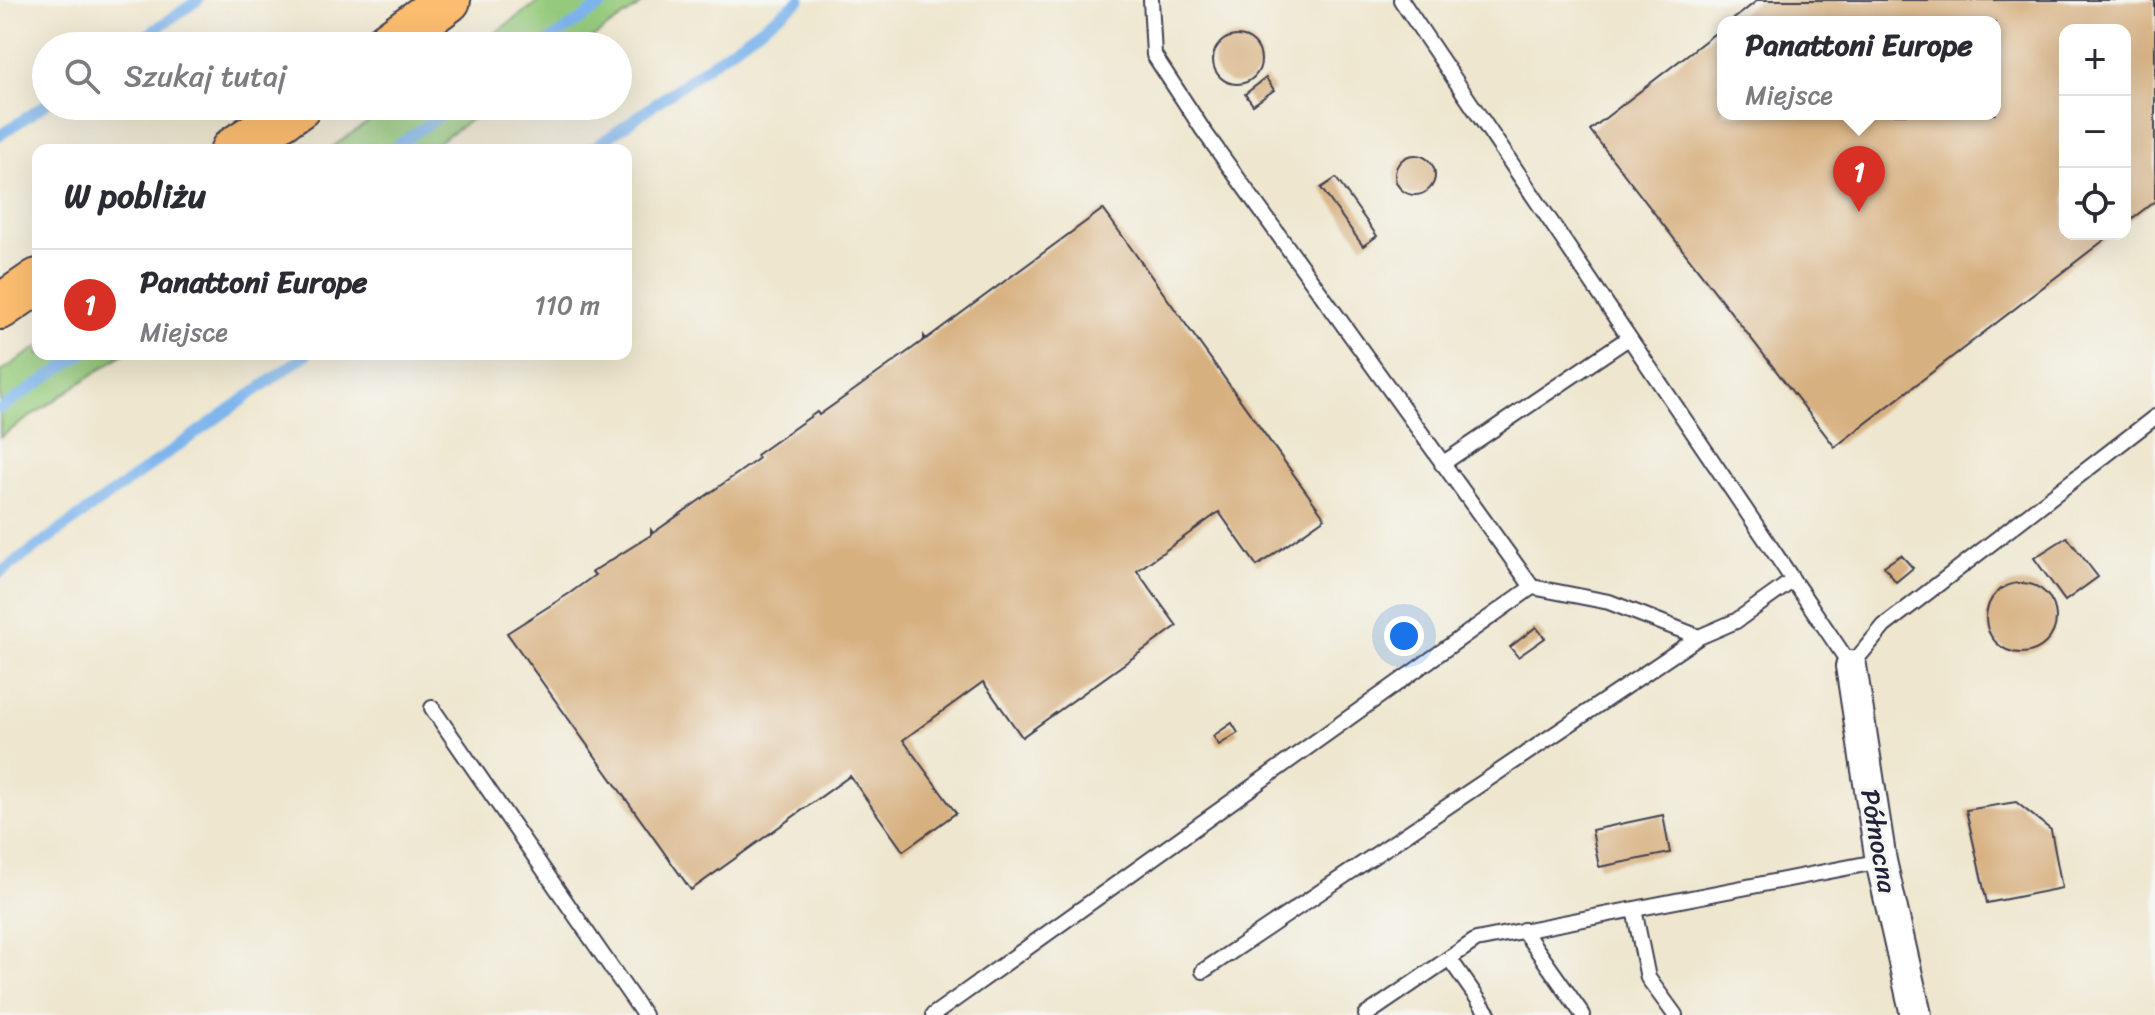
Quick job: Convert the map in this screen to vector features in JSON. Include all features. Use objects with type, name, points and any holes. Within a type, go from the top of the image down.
[{"type":"main road","points":[[404,32],[448,0]]},
{"type":"main road","points":[[242,144],[278,120]]},
{"type":"main road","points":[[0,274],[32,266]]},
{"type":"main road","points":[[0,307],[32,285]]},
{"type":"street","name":"Północna","points":[[1851,666],[1881,861],[1916,1015]]},
{"type":"lane","points":[[1151,0],[1154,55],[1203,130],[1532,587],[1609,602],[1699,637]]},
{"type":"lane","points":[[1401,0],[1517,168],[1627,339],[1851,666],[1884,626],[2155,417]]},
{"type":"lane","points":[[1442,464],[1627,339]]},
{"type":"lane","points":[[1203,971],[1699,637],[1736,621],[1792,581]]},
{"type":"lane","points":[[933,1015],[1532,587]]},
{"type":"lane","points":[[432,708],[644,1015]]},
{"type":"lane","points":[[1366,1015],[1476,940],[1881,861]]},
{"type":"lane","points":[[1634,909],[1648,978],[1675,1015]]},
{"type":"lane","points":[[1523,930],[1583,1015]]},
{"type":"lane","points":[[1449,958],[1489,1015]]},
{"type":"green space","points":[[541,0],[648,0],[601,32],[496,32]]},
{"type":"green space","points":[[371,120],[470,120],[435,144],[337,144]]},
{"type":"green space","points":[[32,351],[32,360],[114,360],[0,437],[0,372]]},
{"type":"building","points":[[1758,0],[2155,0],[2155,201],[2131,219],[2131,24],[2059,24],[2059,240],[2104,240],[1835,447],[1590,130],[1717,32],[1717,120],[2001,120],[2001,16],[1738,16]]},
{"type":"building","points":[[1237,36],[1254,43],[1261,60],[1254,77],[1237,84],[1220,77],[1213,60],[1220,43]]},
{"type":"building","points":[[1266,78],[1274,90],[1253,105],[1245,94]]},
{"type":"building","points":[[1415,155],[1429,161],[1435,175],[1429,189],[1415,195],[1401,189],[1395,175],[1401,161]]},
{"type":"building","points":[[1336,178],[1377,236],[1363,246],[1321,188]]},
{"type":"building","points":[[1103,209],[1325,518],[1257,566],[1219,512],[1137,571],[1177,626],[1022,737],[983,682],[903,740],[956,813],[903,851],[850,776],[691,890],[507,633],[570,593],[595,575],[592,572],[651,535],[651,530],[653,533],[758,459],[756,455],[817,412],[819,415],[846,396],[924,340],[924,336],[926,339]]},
{"type":"building","points":[[2067,537],[2098,577],[2065,601],[2034,558]]},
{"type":"building","points":[[1901,555],[1913,568],[1896,582],[1884,566]]},
{"type":"building","points":[[2021,583],[2046,593],[2056,618],[2046,643],[2021,653],[1996,643],[1986,618],[1996,593]]},
{"type":"building","points":[[1536,627],[1545,638],[1518,657],[1510,647]]},
{"type":"building","points":[[1232,723],[1238,733],[1219,745],[1213,736]]},
{"type":"building","points":[[2016,802],[2051,830],[2062,888],[1987,903],[1966,810]]},
{"type":"building","points":[[1663,815],[1670,853],[1599,867],[1592,830]]},
{"type":"waterway","points":[[151,32],[198,0]]},
{"type":"waterway","points":[[562,32],[609,0]]},
{"type":"waterway","points":[[599,144],[800,0]]},
{"type":"waterway","points":[[0,135],[32,113]]},
{"type":"waterway","points":[[399,144],[434,120]]},
{"type":"waterway","points":[[0,409],[74,360]]},
{"type":"waterway","points":[[0,573],[299,360]]},
{"type":"place","name":"Panattoni Europe","points":[[1859,212]]}]
